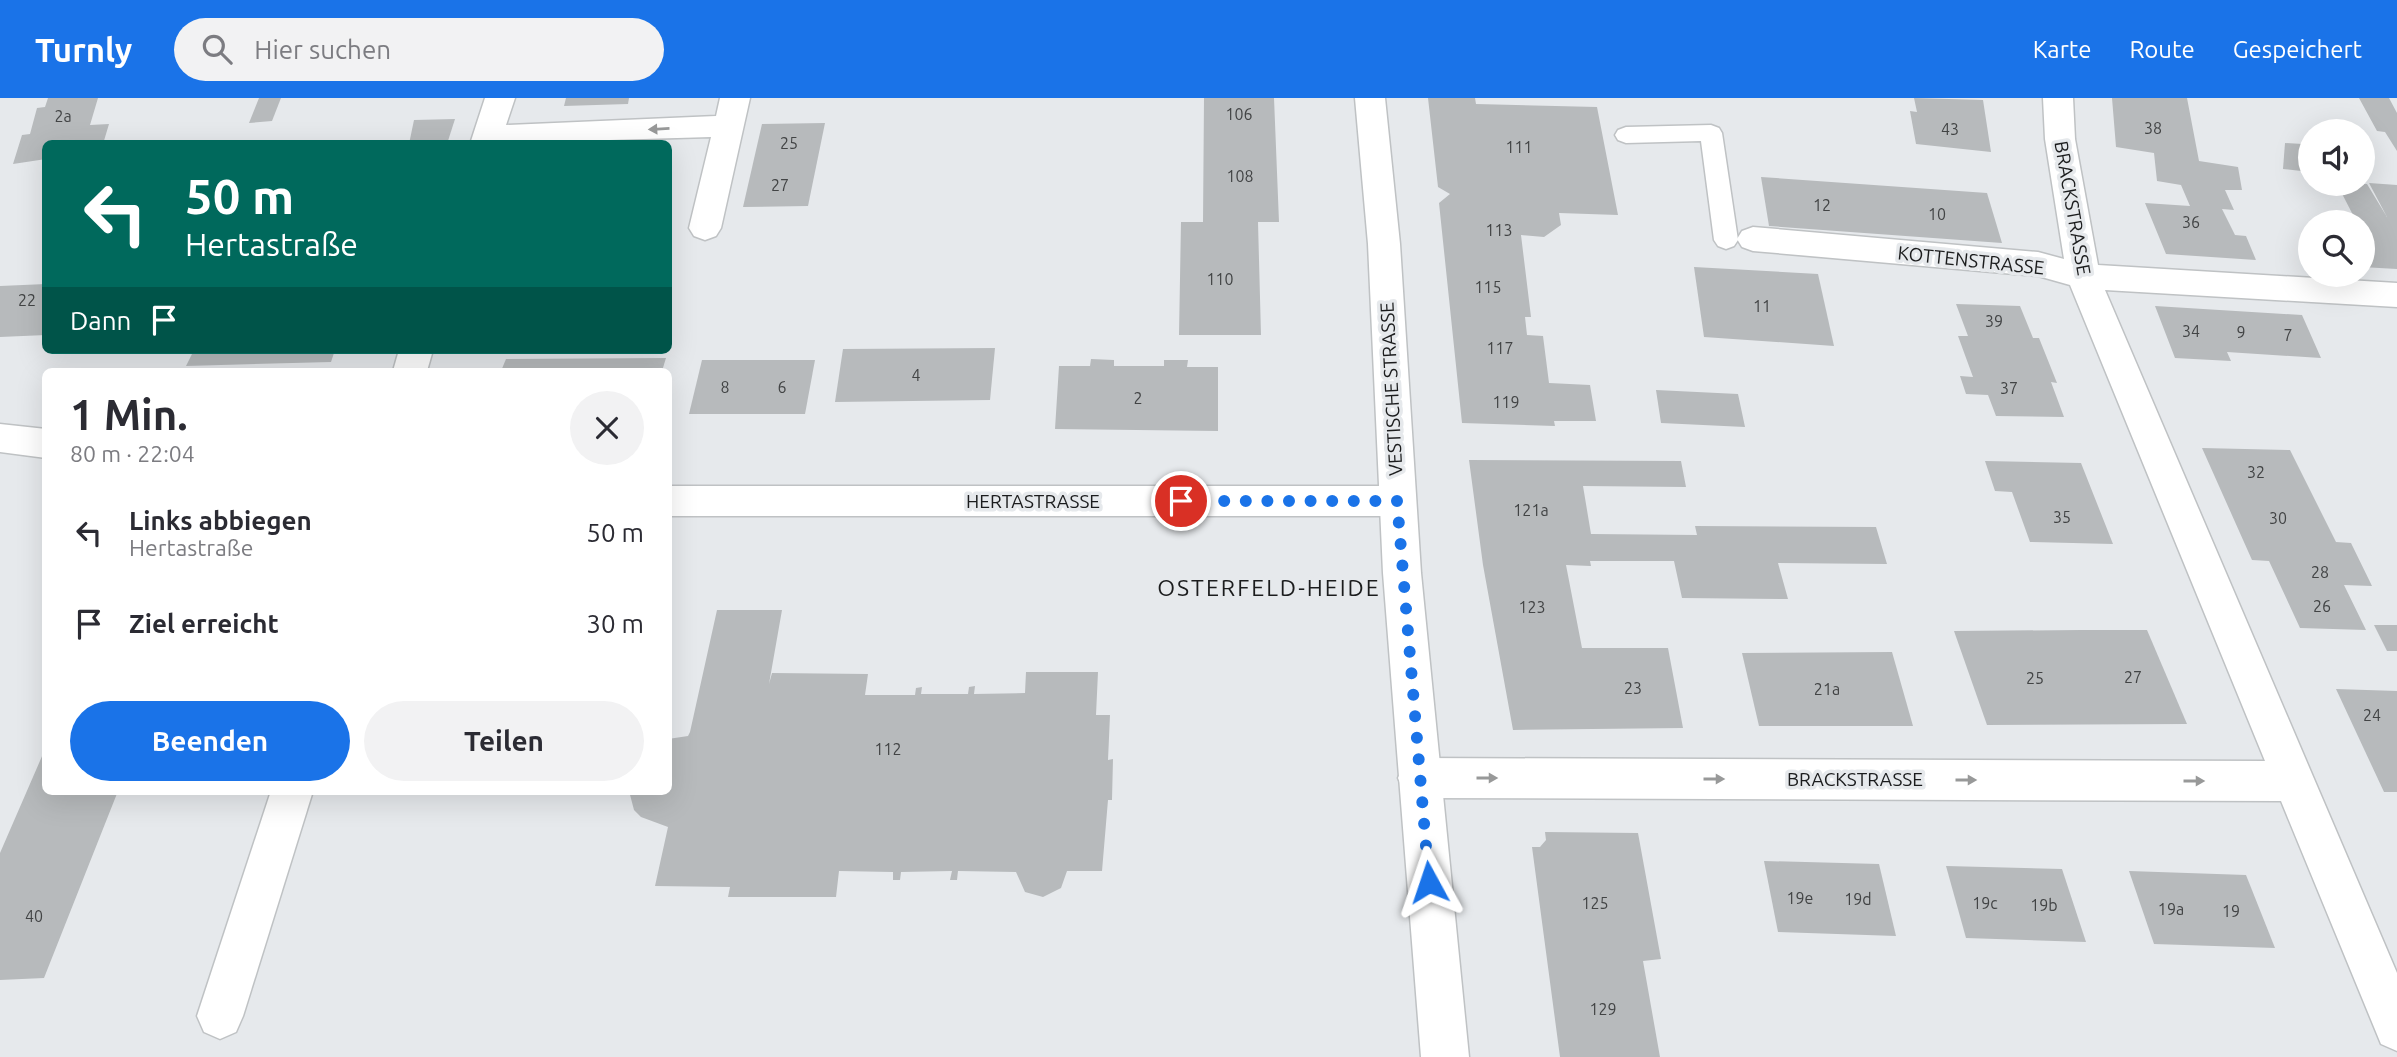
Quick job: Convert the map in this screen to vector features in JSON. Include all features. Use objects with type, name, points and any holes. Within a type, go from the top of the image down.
[{"type":"street","points":[[500,98],[486,140],[731,112],[705,228]]},
{"type":"street","name":"VESTISCHE STRASSE","points":[[1370,98],[1384,244],[1397,501],[1445,1057]]},
{"type":"street","name":"BRACKSTRASSE","points":[[2058,98],[2060,139],[2082,276],[2291,781],[2397,1028]]},
{"type":"street","name":"KOTTENSTRASSE","points":[[1739,240],[2038,264],[2082,276],[2397,295]]},
{"type":"street","points":[[0,438],[42,443]]},
{"type":"street","name":"HERTASTRASSE","points":[[672,501],[1397,501]]},
{"type":"street","name":"BRACKSTRASSE","points":[[1419,778],[2291,781]]},
{"type":"street","points":[[220,1016],[291,795]]},
{"type":"lane","points":[[1626,135],[1711,133],[1739,240]]},
{"type":"building","points":[[48,98],[98,98],[90,125],[109,124],[104,140],[42,140],[42,160],[13,164],[22,135],[30,134],[37,108],[45,107]]},
{"type":"building","points":[[259,98],[281,98],[272,121],[249,123]]},
{"type":"building","points":[[566,98],[629,98],[628,104],[564,106]]},
{"type":"building","points":[[1204,98],[1274,98],[1279,222],[1258,222],[1261,335],[1179,335],[1181,222],[1203,222]]},
{"type":"building","points":[[1428,98],[1475,98],[1476,104],[1597,107],[1618,215],[1559,213],[1561,225],[1544,237],[1521,235],[1531,317],[1525,317],[1527,335],[1543,336],[1549,383],[1590,385],[1596,421],[1554,421],[1555,426],[1462,423],[1439,203],[1450,194],[1438,187]]},
{"type":"building","points":[[1914,98],[1983,100],[1991,152],[1916,144],[1910,111],[1917,112]]},
{"type":"building","points":[[2112,98],[2187,98],[2199,161],[2238,167],[2242,190],[2225,190],[2234,210],[2222,209],[2235,235],[2246,236],[2256,260],[2166,254],[2145,203],[2190,206],[2181,185],[2157,181],[2154,153],[2116,147]]},
{"type":"building","points":[[2359,98],[2389,98],[2397,113],[2397,151],[2385,132],[2377,131],[2375,119],[2370,119]]},
{"type":"building","points":[[455,119],[448,140],[410,140],[414,120]]},
{"type":"building","points":[[825,123],[808,206],[743,207],[762,124]]},
{"type":"building","points":[[2285,143],[2298,144],[2298,171],[2283,169]]},
{"type":"building","points":[[1761,177],[1987,193],[2002,243],[1769,226]]},
{"type":"building","points":[[2375,183],[2397,185],[2397,269],[2375,268],[2375,210],[2350,210],[2343,196],[2374,196],[2387,217],[2375,194]]},
{"type":"building","points":[[1694,267],[1818,274],[1834,346],[1704,337]]},
{"type":"building","points":[[42,284],[42,335],[0,337],[0,286]]},
{"type":"building","points":[[1956,304],[2020,306],[2033,338],[2039,338],[2057,383],[2051,382],[2064,417],[1996,416],[1988,395],[1966,394],[1960,376],[1973,377],[1958,336],[1968,336]]},
{"type":"building","points":[[2155,306],[2302,315],[2321,358],[2227,352],[2231,361],[2175,358]]},
{"type":"building","points":[[995,348],[990,400],[835,402],[843,349]]},
{"type":"building","points":[[192,354],[334,354],[331,362],[186,366]]},
{"type":"building","points":[[666,358],[663,368],[502,368],[506,359]]},
{"type":"building","points":[[1091,359],[1114,360],[1114,366],[1164,366],[1164,360],[1188,360],[1187,367],[1218,367],[1218,431],[1055,429],[1059,366],[1090,366]]},
{"type":"building","points":[[702,360],[815,360],[805,414],[689,414]]},
{"type":"building","points":[[1656,390],[1738,394],[1745,427],[1661,423]]},
{"type":"building","points":[[2202,448],[2290,450],[2336,542],[2351,543],[2372,586],[2344,585],[2366,630],[2300,628],[2269,561],[2252,560]]},
{"type":"building","points":[[1469,460],[1681,461],[1686,487],[1583,486],[1591,534],[1697,535],[1695,526],[1876,527],[1887,564],[1778,563],[1788,599],[1682,598],[1674,561],[1590,561],[1591,566],[1566,565],[1582,648],[1668,648],[1683,728],[1513,730],[1483,565]]},
{"type":"building","points":[[1985,461],[2081,463],[2113,544],[2030,542],[2012,492],[1995,491]]},
{"type":"building","points":[[717,610],[782,610],[769,684],[772,673],[868,674],[865,695],[915,695],[916,688],[922,687],[921,694],[968,694],[969,687],[975,686],[974,694],[1025,693],[1026,672],[1098,672],[1096,715],[1110,715],[1108,760],[1113,759],[1112,800],[1108,800],[1102,871],[1067,871],[1061,888],[1043,897],[1025,892],[1016,872],[958,871],[957,880],[950,880],[952,871],[901,872],[900,880],[893,880],[893,872],[839,871],[836,897],[728,897],[730,887],[655,886],[668,827],[641,817],[634,810],[630,795],[672,795],[672,738],[688,736]]},
{"type":"building","points":[[2374,625],[2397,625],[2397,651],[2387,651]]},
{"type":"building","points":[[2147,630],[2187,724],[1987,725],[1954,631]]},
{"type":"building","points":[[1892,652],[1913,726],[1759,726],[1742,653]]},
{"type":"building","points":[[2336,689],[2397,691],[2397,792],[2384,792]]},
{"type":"building","points":[[42,756],[42,795],[116,795],[44,978],[0,980],[0,853]]},
{"type":"building","points":[[1545,832],[1638,833],[1661,959],[1643,961],[1660,1057],[1560,1057],[1532,847],[1540,847],[1546,840]]},
{"type":"building","points":[[1764,861],[1879,864],[1896,936],[1778,932]]},
{"type":"building","points":[[1946,866],[2062,869],[2086,942],[1966,938]]},
{"type":"building","points":[[2129,871],[2246,875],[2275,948],[2154,944]]},
{"type":"district","name":"OSTERFELD-HEIDE","points":[[1269,588]]},
{"type":"route","points":[[1181,501],[1397,501],[1429,882]]}]
